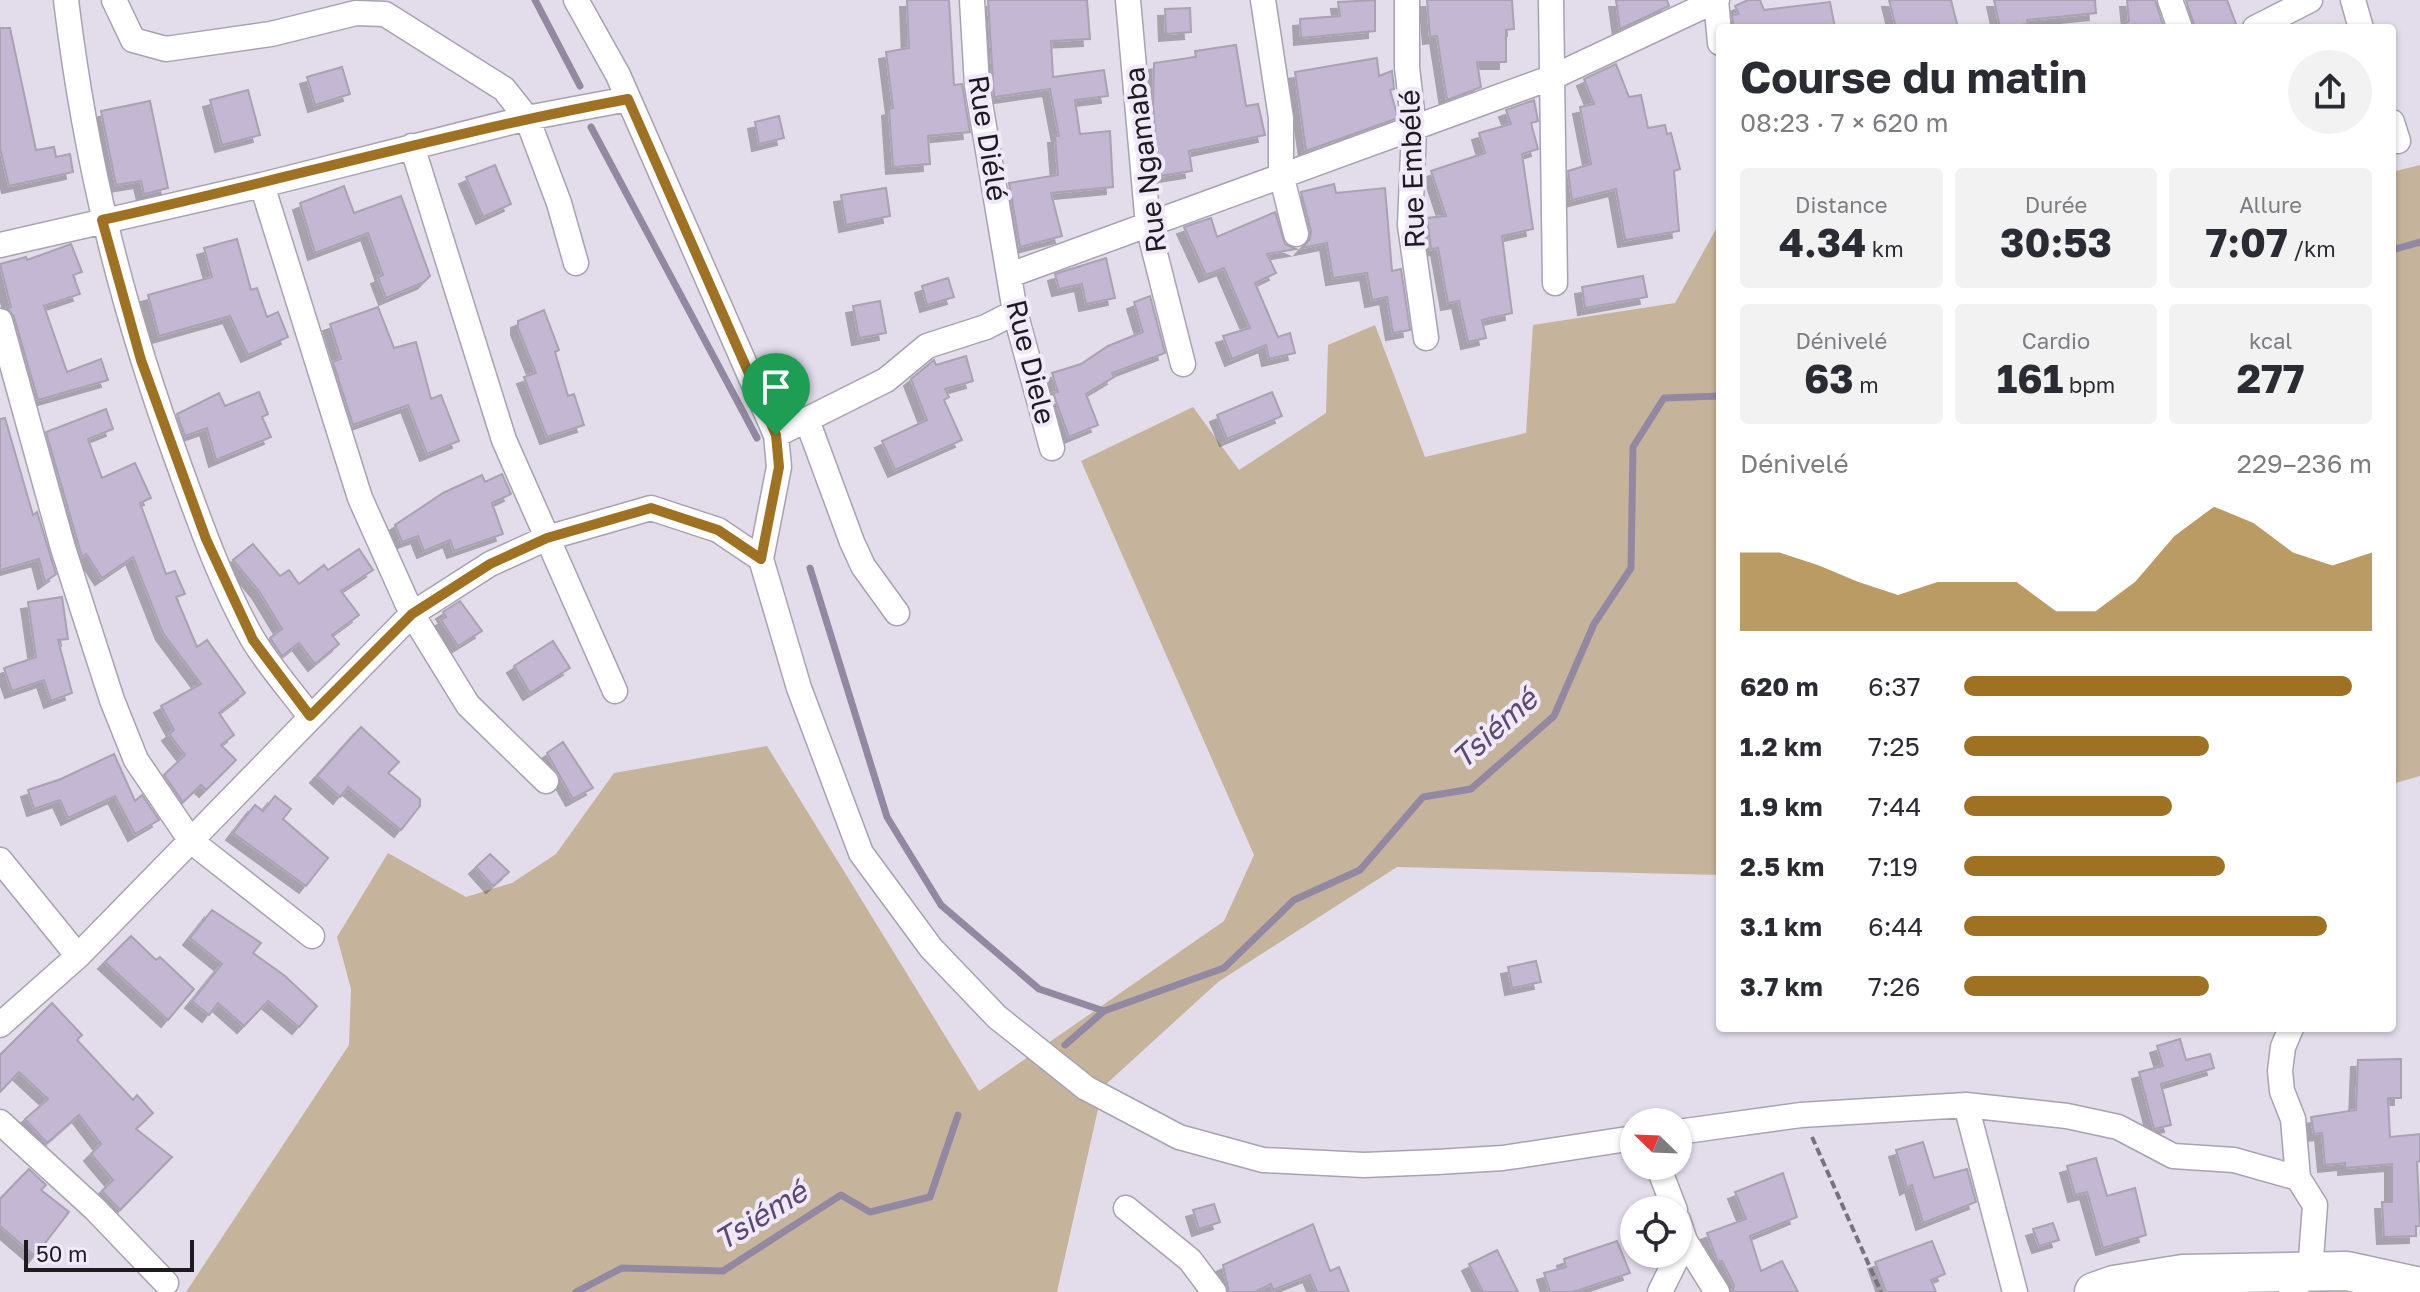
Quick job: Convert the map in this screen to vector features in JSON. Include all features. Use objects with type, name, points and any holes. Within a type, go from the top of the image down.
[{"type":"main road","points":[[2094,1292],[2114,1285],[2183,1274],[2420,1287]]},
{"type":"street","points":[[66,0],[78,95],[102,220],[141,360],[206,539],[253,640],[310,716]]},
{"type":"street","points":[[114,0],[133,40],[166,49],[271,34],[356,13],[385,14],[504,89],[527,118],[576,263]]},
{"type":"street","points":[[576,0],[628,99],[776,435],[779,467],[761,559],[799,688],[861,853],[931,948],[997,1017],[1086,1088],[1179,1137],[1263,1160],[1364,1165],[1503,1158],[1620,1140]]},
{"type":"street","name":"Rue Diélé","points":[[972,0],[977,85],[1010,275]]},
{"type":"street","name":"Rue Ngamaba","points":[[1128,0],[1148,226],[1183,364]]},
{"type":"street","points":[[1263,0],[1281,118],[1281,174],[1296,234]]},
{"type":"street","name":"Rue Embélé","points":[[1407,0],[1407,67],[1414,129],[1410,225],[1426,338]]},
{"type":"street","points":[[1551,0],[1555,283]]},
{"type":"street","points":[[1010,275],[1553,77],[1716,0],[1718,24]]},
{"type":"street","points":[[2170,0],[2179,24]]},
{"type":"street","points":[[2263,24],[2310,0]]},
{"type":"street","points":[[2353,0],[2360,24]]},
{"type":"street","points":[[0,245],[262,185],[527,118],[628,99]]},
{"type":"street","points":[[412,146],[504,440],[615,691]]},
{"type":"street","points":[[262,185],[360,498],[412,614],[468,705],[546,781]]},
{"type":"street","name":"Rue Diele","points":[[1010,275],[1015,312],[1052,448]]},
{"type":"street","points":[[776,435],[886,380],[927,346],[986,327],[1015,312]]},
{"type":"street","points":[[0,321],[63,548],[124,733],[153,789],[191,841],[312,936]]},
{"type":"street","points":[[807,420],[863,566],[897,613]]},
{"type":"street","points":[[0,1025],[78,956],[412,614],[490,564],[547,538],[651,508],[718,530],[761,559]]},
{"type":"street","points":[[0,860],[78,956]]},
{"type":"street","points":[[2289,1032],[2283,1047],[2280,1071],[2282,1091],[2293,1119],[2298,1178],[2315,1205],[2300,1282]]},
{"type":"street","points":[[1692,1130],[1801,1115],[1966,1105],[2067,1116],[2118,1127],[2173,1156],[2234,1160],[2298,1178]]},
{"type":"street","points":[[1966,1105],[2015,1292]]},
{"type":"street","points":[[0,1122],[95,1209],[166,1283]]},
{"type":"street","points":[[1126,1208],[1190,1260],[1214,1292]]},
{"type":"street","points":[[1692,1249],[1717,1292]]},
{"type":"street","points":[[1660,1292],[1668,1268]]},
{"type":"path","points":[[1801,1115],[1881,1292]]},
{"type":"shaded area","points":[[2420,165],[2420,776],[2396,783],[2396,171]]},
{"type":"shaded area","points":[[1716,229],[1716,875],[1397,867],[1218,982],[1103,1087],[1057,1292],[186,1292],[349,1045],[351,989],[337,937],[388,853],[466,897],[512,883],[556,854],[614,773],[767,746],[979,1091],[1224,921],[1254,855],[1081,461],[1193,407],[1239,470],[1326,413],[1328,345],[1375,325],[1425,457],[1526,433],[1533,325],[1675,303]]},
{"type":"building","points":[[907,0],[949,0],[954,85],[962,84],[970,132],[928,136],[930,164],[893,167],[889,109],[893,108],[886,52],[909,48]]},
{"type":"building","points":[[988,0],[1087,0],[1090,39],[1051,41],[1053,77],[1104,70],[1108,96],[1075,100],[1080,134],[1110,131],[1113,187],[1051,193],[1062,236],[1020,247],[1009,183],[1058,175],[1055,136],[1059,136],[1050,89],[994,97]]},
{"type":"building","points":[[1375,0],[1375,31],[1301,38],[1300,19],[1340,16],[1338,2]]},
{"type":"building","points":[[1427,0],[1512,0],[1514,29],[1506,30],[1506,62],[1477,62],[1481,87],[1447,100],[1437,36],[1430,37]]},
{"type":"building","points":[[1616,0],[1667,0],[1669,6],[1620,29]]},
{"type":"building","points":[[1748,0],[1760,0],[1764,10],[1830,2],[1834,24],[1733,24],[1732,15],[1739,14],[1735,6]]},
{"type":"building","points":[[1889,0],[1951,0],[1957,24],[1895,24]]},
{"type":"building","points":[[1994,0],[2095,0],[2096,13],[2027,20],[2028,24],[1999,24]]},
{"type":"building","points":[[2127,0],[2155,0],[2163,24],[2123,24],[2129,21]]},
{"type":"building","points":[[2186,0],[2227,0],[2236,24],[2194,24]]},
{"type":"building","points":[[1190,8],[1191,32],[1166,34],[1165,9]]},
{"type":"building","points":[[0,28],[10,28],[36,150],[54,147],[56,157],[70,154],[73,172],[9,186],[0,148]]},
{"type":"building","points":[[1236,45],[1246,106],[1258,104],[1265,135],[1189,151],[1192,171],[1159,176],[1153,107],[1154,63],[1196,57],[1195,51]]},
{"type":"building","points":[[1377,58],[1379,76],[1392,71],[1394,89],[1390,90],[1398,118],[1306,151],[1295,72]]},
{"type":"building","points":[[1616,64],[1629,97],[1641,95],[1648,128],[1665,125],[1667,134],[1671,133],[1680,169],[1674,171],[1679,231],[1625,240],[1616,189],[1572,200],[1568,171],[1591,164],[1580,107],[1594,104],[1584,79]]},
{"type":"building","points":[[342,67],[350,94],[315,105],[307,77]]},
{"type":"building","points":[[248,90],[260,135],[222,145],[210,100]]},
{"type":"building","points":[[1534,100],[1538,121],[1531,123],[1538,149],[1522,154],[1533,229],[1502,236],[1512,313],[1482,320],[1486,338],[1468,342],[1459,301],[1448,303],[1438,248],[1431,249],[1427,218],[1446,216],[1431,171],[1485,153],[1479,133],[1511,124],[1506,110]]},
{"type":"building","points":[[150,101],[168,188],[144,194],[141,181],[116,185],[101,111]]},
{"type":"building","points":[[779,116],[784,138],[759,144],[755,122]]},
{"type":"building","points":[[495,165],[511,204],[483,217],[466,177]]},
{"type":"building","points":[[1334,184],[1336,193],[1385,188],[1392,271],[1401,269],[1410,330],[1393,333],[1387,297],[1372,300],[1367,273],[1333,278],[1327,243],[1302,248],[1310,239],[1311,231],[1301,192]]},
{"type":"building","points":[[344,186],[354,213],[401,196],[430,276],[424,282],[386,298],[378,277],[383,275],[368,233],[315,253],[300,203]]},
{"type":"building","points":[[886,188],[890,216],[846,225],[841,195]]},
{"type":"building","points":[[1275,212],[1285,244],[1296,249],[1267,254],[1276,273],[1255,283],[1278,337],[1290,333],[1295,353],[1269,359],[1266,345],[1232,359],[1223,336],[1250,328],[1224,268],[1206,275],[1184,227],[1211,218],[1217,237]]},
{"type":"building","points":[[237,239],[251,290],[257,288],[267,317],[278,312],[288,337],[248,355],[230,316],[159,336],[148,295],[212,277],[204,248]]},
{"type":"building","points":[[71,244],[82,272],[73,275],[80,294],[44,306],[67,372],[101,359],[108,380],[38,400],[14,317],[7,308],[11,307],[0,264],[26,257],[27,260]]},
{"type":"building","points":[[1106,258],[1115,298],[1086,304],[1082,284],[1059,289],[1055,274]]},
{"type":"building","points":[[1643,276],[1647,297],[1585,308],[1582,287]]},
{"type":"building","points":[[948,278],[954,297],[927,305],[922,286]]},
{"type":"building","points":[[1150,296],[1165,353],[1112,373],[1114,377],[1086,394],[1098,425],[1069,437],[1053,393],[1058,392],[1052,373],[1081,364],[1108,346],[1143,332],[1134,302]]},
{"type":"building","points":[[880,301],[886,333],[859,338],[853,306]]},
{"type":"building","points":[[378,307],[394,348],[416,342],[431,399],[441,395],[459,441],[427,454],[408,405],[353,425],[333,362],[341,359],[330,324]]},
{"type":"building","points":[[544,310],[559,350],[555,352],[568,396],[574,394],[584,425],[547,437],[524,377],[536,373],[518,328],[518,321]]},
{"type":"building","points":[[966,356],[973,381],[945,389],[949,397],[944,400],[962,440],[895,470],[882,441],[927,420],[911,379],[934,360],[936,365]]},
{"type":"building","points":[[259,392],[268,414],[262,417],[271,437],[216,460],[207,428],[185,436],[177,414],[219,393],[225,406]]},
{"type":"building","points":[[1272,392],[1282,416],[1227,439],[1217,415]]},
{"type":"building","points":[[106,409],[113,429],[88,439],[102,478],[135,463],[151,498],[140,503],[166,574],[175,571],[185,594],[176,597],[197,647],[207,640],[245,693],[219,713],[234,735],[221,745],[236,760],[206,790],[201,785],[183,802],[164,775],[185,755],[169,734],[174,730],[161,706],[201,684],[163,633],[133,557],[102,578],[86,554],[82,557],[46,432]]},
{"type":"building","points":[[5,418],[33,515],[37,512],[56,574],[45,582],[39,559],[0,570],[0,419]]},
{"type":"building","points":[[502,474],[511,494],[492,503],[503,534],[454,551],[450,540],[424,551],[418,536],[402,542],[395,525],[443,493],[482,475],[485,482]]},
{"type":"building","points":[[253,544],[280,576],[289,570],[299,584],[324,565],[328,570],[359,549],[373,570],[341,591],[359,615],[332,635],[339,644],[315,664],[299,643],[282,656],[270,638],[282,629],[259,591],[233,560]]},
{"type":"building","points":[[62,597],[68,639],[58,640],[72,693],[51,701],[44,680],[12,691],[4,668],[36,657],[28,602]]},
{"type":"building","points":[[460,601],[482,631],[458,646],[441,620],[446,617],[443,612]]},
{"type":"building","points":[[553,641],[570,668],[530,693],[514,666]]},
{"type":"building","points":[[361,727],[399,762],[388,773],[420,799],[420,806],[401,830],[348,787],[340,797],[317,776]]},
{"type":"building","points":[[563,742],[593,788],[573,799],[547,753]]},
{"type":"building","points":[[114,754],[135,801],[142,795],[159,820],[135,834],[115,796],[68,818],[60,800],[34,809],[28,790],[61,779]]},
{"type":"building","points":[[275,796],[291,809],[283,819],[328,858],[306,886],[233,833],[255,805],[263,811]]},
{"type":"building","points":[[490,854],[509,872],[493,886],[476,867]]},
{"type":"building","points":[[212,910],[261,943],[253,953],[285,976],[317,1006],[299,1027],[268,1001],[244,1026],[218,1003],[209,1015],[192,1001],[222,964],[190,938]]},
{"type":"building","points":[[131,936],[156,960],[160,957],[194,989],[168,1020],[105,962]]},
{"type":"building","points":[[1536,961],[1541,982],[1512,988],[1508,967]]},
{"type":"building","points":[[52,1003],[82,1035],[77,1040],[133,1100],[137,1095],[153,1113],[136,1129],[172,1157],[120,1210],[102,1191],[113,1180],[91,1154],[101,1144],[79,1115],[47,1143],[25,1119],[48,1099],[19,1072],[0,1092],[0,1055]]},
{"type":"building","points":[[2180,1039],[2186,1060],[2210,1054],[2214,1068],[2161,1084],[2171,1125],[2154,1129],[2139,1072],[2163,1066],[2157,1046]]},
{"type":"building","points":[[2401,1059],[2401,1098],[2388,1098],[2390,1137],[2420,1134],[2420,1161],[2417,1162],[2420,1226],[2416,1226],[2416,1236],[2384,1237],[2382,1202],[2392,1202],[2392,1164],[2345,1168],[2345,1163],[2325,1165],[2322,1133],[2314,1134],[2311,1117],[2356,1110],[2358,1060]]},
{"type":"building","points":[[1923,1142],[1934,1178],[1967,1169],[1976,1202],[1923,1223],[1912,1185],[1907,1188],[1896,1150]]},
{"type":"building","points":[[2096,1158],[2107,1196],[2135,1188],[2146,1235],[2103,1248],[2087,1192],[2075,1195],[2067,1166]]},
{"type":"building","points":[[29,1169],[46,1185],[41,1190],[69,1212],[35,1256],[0,1226],[0,1199]]},
{"type":"building","points":[[1783,1173],[1797,1217],[1750,1236],[1761,1271],[1782,1261],[1798,1292],[1732,1292],[1734,1285],[1722,1261],[1718,1262],[1707,1233],[1746,1219],[1735,1192]]},
{"type":"building","points":[[1214,1204],[1220,1222],[1199,1229],[1193,1210]]},
{"type":"building","points":[[2053,1223],[2059,1240],[2039,1246],[2033,1229]]},
{"type":"building","points":[[1313,1224],[1330,1271],[1339,1267],[1349,1292],[1317,1292],[1310,1275],[1273,1290],[1271,1284],[1255,1292],[1229,1292],[1223,1265]]},
{"type":"building","points":[[1617,1241],[1620,1268],[1628,1268],[1630,1273],[1573,1292],[1550,1292],[1544,1273],[1566,1267],[1564,1259]]},
{"type":"building","points":[[1932,1241],[1945,1274],[1931,1280],[1936,1292],[1886,1292],[1875,1262]]},
{"type":"building","points":[[1497,1250],[1518,1292],[1483,1292],[1469,1264]]},
{"type":"waterway","points":[[535,0],[580,86]]},
{"type":"waterway","points":[[591,127],[757,438]]},
{"type":"waterway","name":"Tsiémé","points":[[2396,249],[2420,242]]},
{"type":"waterway","name":"Tsiémé","points":[[1065,1045],[1104,1011],[1224,968],[1294,900],[1360,870],[1423,797],[1471,789],[1554,716],[1594,624],[1631,568],[1633,447],[1664,398],[1716,396]]},
{"type":"waterway","points":[[810,568],[887,817],[941,905],[1039,989],[1104,1011]]},
{"type":"waterway","name":"Tsiémé","points":[[576,1292],[622,1268],[723,1271],[841,1195],[870,1212],[930,1197],[958,1115]]},
{"type":"route","points":[[628,99],[776,435],[779,467],[761,559],[718,530],[651,508],[547,538],[490,564],[412,614],[310,716],[253,640],[206,539],[141,360],[102,220],[262,185],[334,164],[527,118],[628,99]]}]
